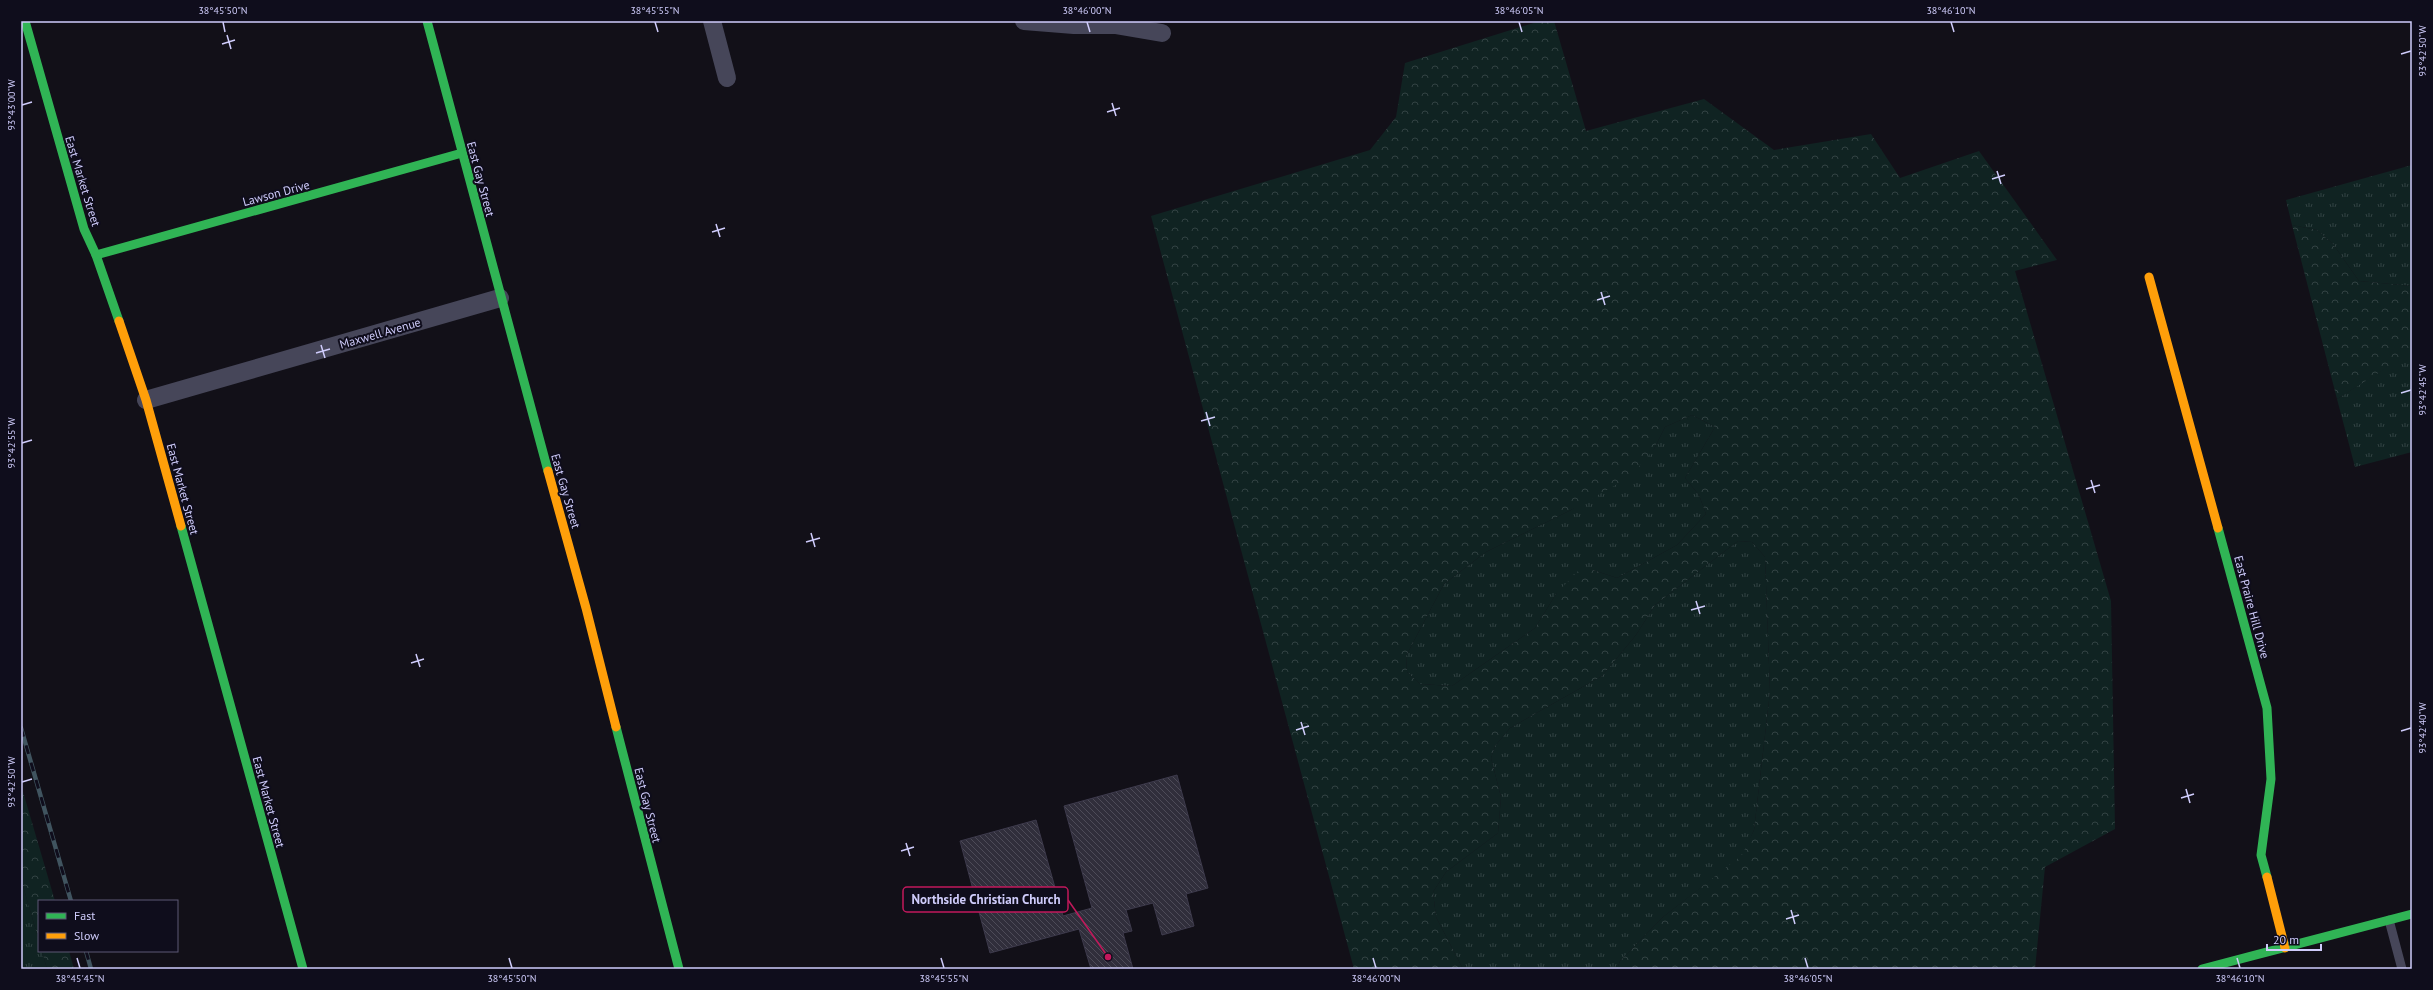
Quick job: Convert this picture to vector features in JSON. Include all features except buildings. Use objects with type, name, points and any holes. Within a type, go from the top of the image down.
[{"type":"street","name":"East Market Street","points":[[25,21],[84,229],[96,254],[146,400],[303,969]]},
{"type":"street","name":"East Gay Street","points":[[427,21],[500,298],[586,608],[649,860],[679,969]]},
{"type":"street","points":[[712,21],[727,78]]},
{"type":"street","points":[[1024,21],[1115,25],[1162,33]]},
{"type":"street","name":"Lawson Drive","points":[[96,254],[462,153]]},
{"type":"street","name":"East Praire Hill Drive","points":[[2149,278],[2267,708],[2271,779],[2262,854],[2285,948]]},
{"type":"street","name":"Maxwell Avenue","points":[[146,400],[500,298]]},
{"type":"street","points":[[2202,969],[2412,914]]},
{"type":"lane","points":[[2389,920],[2402,969]]},
{"type":"green space","points":[[1540,21],[1554,21],[1586,131],[1704,99],[1774,150],[1871,134],[1900,178],[1979,151],[2057,260],[2015,271],[2111,601],[2115,829],[2045,867],[2035,969],[1617,969],[1620,961],[1663,917],[1742,855],[1754,830],[1770,692],[1765,557],[1752,542],[1738,541],[1655,605],[1636,635],[1602,676],[1510,728],[1495,746],[1491,758],[1501,797],[1498,833],[1446,872],[1433,892],[1436,917],[1463,969],[1354,969],[1151,216],[1370,150],[1396,117],[1405,63]],"holes":[[[1692,415],[1715,427],[1685,478],[1699,495],[1706,514],[1677,545],[1617,578],[1593,570],[1579,570],[1556,594],[1535,628],[1452,686],[1420,684],[1407,672],[1406,656],[1444,584],[1486,552],[1571,510],[1630,477],[1654,449],[1665,427]]]},
{"type":"green space","points":[[2412,165],[2412,286],[2359,281],[2333,244],[2317,230],[2292,225],[2286,200]]},
{"type":"green space","points":[[2292,225],[2317,230],[2333,244],[2359,281],[2412,286],[2412,352],[2337,399]]},
{"type":"green space","points":[[2412,351],[2412,452],[2355,467],[2337,399]]},
{"type":"green space","points":[[1692,415],[1715,427],[1685,478],[1699,495],[1706,514],[1677,545],[1617,578],[1593,570],[1556,594],[1535,628],[1452,686],[1420,684],[1407,672],[1406,656],[1444,584],[1486,552],[1571,510],[1654,449],[1665,427]]},
{"type":"green space","points":[[1738,541],[1752,542],[1765,557],[1770,692],[1754,830],[1743,855],[1663,917],[1620,961],[1617,969],[1463,969],[1436,917],[1433,892],[1446,872],[1498,833],[1501,797],[1491,758],[1495,746],[1510,728],[1602,676],[1636,635],[1655,605]]},
{"type":"green space","points":[[21,785],[55,900],[38,900],[38,938],[21,879]]},
{"type":"green space","points":[[21,879],[38,938],[38,952],[42,952],[47,969],[21,969]]},
{"type":"green space","points":[[42,952],[69,952],[74,969],[47,969]]},
{"type":"railway","points":[[21,728],[71,900]]},
{"type":"railway","points":[[86,952],[91,969]]},
{"type":"traffic: fast","points":[[25,21],[84,229],[96,255],[119,321]]},
{"type":"traffic: fast","points":[[427,21],[548,471]]},
{"type":"traffic: fast","points":[[96,255],[462,153]]},
{"type":"traffic: fast","points":[[181,526],[303,969]]},
{"type":"traffic: fast","points":[[2218,528],[2267,708],[2271,779],[2261,855],[2267,877]]},
{"type":"traffic: fast","points":[[616,727],[679,969]]},
{"type":"traffic: fast","points":[[2202,969],[2412,914]]},
{"type":"traffic: slow","points":[[2149,277],[2218,528]]},
{"type":"traffic: slow","points":[[119,321],[146,400],[181,526]]},
{"type":"traffic: slow","points":[[548,471],[586,608],[616,727]]},
{"type":"traffic: slow","points":[[2267,877],[2285,948]]},
{"type":"place","name":"Northside Christian Church","points":[[1108,957]]}]
